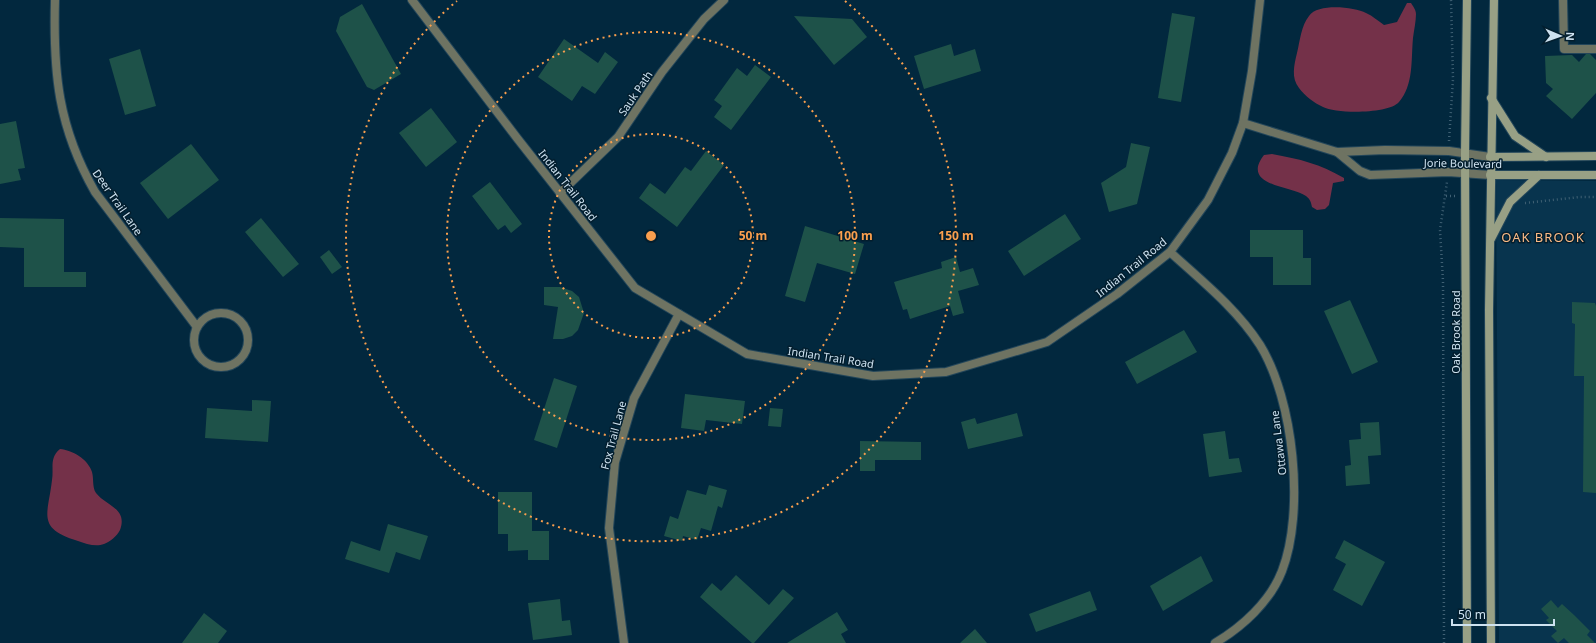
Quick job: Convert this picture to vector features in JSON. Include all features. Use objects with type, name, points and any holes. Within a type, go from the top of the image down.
[{"type":"main road","name":"Oak Brook Road","points":[[1467,0],[1465,154],[1467,643]]},
{"type":"main road","points":[[1491,643],[1490,157],[1492,25],[1494,0]]},
{"type":"main road","points":[[1491,98],[1516,136],[1546,157]]},
{"type":"main road","name":"Jorie Boulevard","points":[[1490,157],[1596,156]]},
{"type":"main road","name":"Jorie Boulevard","points":[[1490,175],[1596,175]]},
{"type":"main road","points":[[1490,241],[1510,202],[1539,175]]},
{"type":"street","name":"Deer Trail Lane","points":[[54,0],[54,34],[57,77],[64,120],[82,170],[95,192],[197,327]]},
{"type":"street","name":"Indian Trail Road","points":[[412,0],[635,288],[747,354],[873,376],[946,372],[1047,342],[1117,294],[1170,252],[1208,200],[1229,158],[1243,123],[1252,71],[1260,0]]},
{"type":"street","name":"Sauk Path","points":[[560,193],[618,137],[666,67],[704,19],[724,0]]},
{"type":"street","points":[[1563,0],[1564,49],[1596,49]]},
{"type":"street","name":"Jorie Boulevard","points":[[1243,123],[1337,152],[1385,150],[1449,151],[1490,157]]},
{"type":"street","name":"Jorie Boulevard","points":[[1337,152],[1360,171],[1370,175],[1423,172],[1490,175]]},
{"type":"street","name":"Ottawa Lane","points":[[1170,252],[1246,324],[1261,346],[1275,374],[1283,400],[1289,428],[1293,466],[1293,510],[1290,546],[1282,572],[1271,592],[1247,620],[1231,634],[1215,643]]},
{"type":"street","points":[[217,312],[228,313],[236,316],[243,323],[248,332],[249,341],[246,353],[235,364],[225,367],[214,366],[205,362],[198,354],[194,344],[194,334],[197,327],[205,317],[217,312]]},
{"type":"street","name":"Fox Trail Lane","points":[[624,643],[609,528],[615,462],[634,398],[679,314]]},
{"type":"path","points":[[1449,135],[1453,79],[1451,0]]},
{"type":"path","points":[[1444,643],[1443,281],[1440,230],[1446,196]]},
{"type":"path","points":[[1521,204],[1535,201],[1596,197]]},
{"type":"shaded area","points":[[1407,3],[1411,3],[1413,5],[1416,11],[1416,17],[1411,72],[1407,88],[1399,102],[1385,109],[1374,111],[1339,111],[1320,105],[1301,91],[1296,84],[1294,67],[1302,29],[1309,16],[1320,9],[1336,7],[1345,8],[1369,14],[1384,25],[1397,22]]},
{"type":"shaded area","points":[[1272,154],[1301,160],[1318,166],[1344,178],[1344,181],[1333,183],[1329,205],[1325,209],[1317,210],[1312,207],[1306,196],[1271,183],[1263,179],[1258,173],[1258,165],[1264,155]]},
{"type":"shaded area","points":[[1496,180],[1596,181],[1596,643],[1499,643]]},
{"type":"shaded area","points":[[60,449],[74,453],[87,463],[92,472],[96,493],[119,512],[122,523],[120,530],[115,537],[106,543],[101,545],[91,545],[84,543],[65,536],[56,531],[50,525],[47,511],[52,480],[53,460],[54,456]]},
{"type":"building","points":[[362,4],[401,74],[374,90],[367,87],[336,31],[340,17]]},
{"type":"building","points":[[1172,13],[1195,17],[1181,102],[1158,98]]},
{"type":"building","points":[[794,16],[852,19],[867,37],[834,65]]},
{"type":"building","points":[[564,39],[598,63],[605,52],[618,62],[595,94],[582,86],[572,101],[538,77]]},
{"type":"building","points":[[951,44],[954,56],[975,49],[981,71],[924,89],[914,56]]},
{"type":"building","points":[[140,49],[156,106],[125,115],[109,59]]},
{"type":"building","points":[[1586,54],[1590,54],[1596,60],[1596,93],[1572,119],[1546,96],[1553,89],[1546,83],[1545,56],[1572,55],[1579,62]]},
{"type":"building","points":[[755,65],[771,77],[731,130],[714,117],[722,106],[714,100],[737,68],[747,76]]},
{"type":"building","points":[[431,108],[457,142],[426,167],[399,133]]},
{"type":"building","points":[[16,121],[25,168],[18,169],[21,180],[0,184],[0,124]]},
{"type":"building","points":[[1131,143],[1150,147],[1137,204],[1109,212],[1101,183],[1126,167]]},
{"type":"building","points":[[191,144],[219,180],[168,219],[140,183]]},
{"type":"building","points":[[706,151],[724,165],[677,227],[639,198],[650,183],[665,194],[685,167],[691,171]]},
{"type":"building","points":[[490,182],[522,224],[511,233],[505,225],[498,230],[472,196]]},
{"type":"building","points":[[1065,214],[1081,239],[1024,276],[1008,251]]},
{"type":"building","points":[[0,218],[64,219],[64,272],[86,272],[86,287],[24,287],[24,248],[0,247]]},
{"type":"building","points":[[261,218],[299,264],[283,277],[245,232]]},
{"type":"building","points":[[805,226],[864,244],[855,274],[817,263],[805,302],[785,296]]},
{"type":"building","points":[[1250,230],[1303,230],[1303,258],[1311,258],[1311,285],[1273,285],[1273,257],[1250,257]]},
{"type":"building","points":[[329,250],[342,267],[332,274],[320,257]]},
{"type":"building","points":[[956,257],[960,272],[973,268],[979,285],[958,291],[964,313],[953,316],[950,306],[910,319],[907,309],[903,310],[894,282],[942,268],[941,262]]},
{"type":"building","points":[[544,287],[560,287],[572,291],[579,297],[584,313],[578,330],[572,336],[563,339],[553,339],[558,307],[544,305]]},
{"type":"building","points":[[1350,300],[1378,362],[1352,374],[1324,311]]},
{"type":"building","points":[[1572,302],[1595,303],[1596,306],[1596,493],[1583,492],[1584,376],[1574,376],[1575,324],[1572,323]]},
{"type":"building","points":[[1184,330],[1197,352],[1137,384],[1125,362]]},
{"type":"building","points":[[554,378],[577,386],[557,448],[534,440]]},
{"type":"building","points":[[685,394],[745,401],[742,424],[706,420],[704,431],[681,428]]},
{"type":"building","points":[[252,400],[271,401],[268,442],[205,438],[207,408],[252,411]]},
{"type":"building","points":[[770,408],[783,409],[781,427],[768,426]]},
{"type":"building","points":[[1017,413],[1023,436],[968,449],[961,422],[975,418],[977,424]]},
{"type":"building","points":[[1379,422],[1381,455],[1368,456],[1370,484],[1346,486],[1345,466],[1351,465],[1349,440],[1361,439],[1360,423]]},
{"type":"building","points":[[1225,431],[1229,459],[1239,458],[1242,472],[1209,477],[1203,434]]},
{"type":"building","points":[[860,441],[921,442],[921,460],[875,460],[875,471],[860,471]]},
{"type":"building","points":[[709,485],[727,490],[722,508],[718,506],[711,531],[701,528],[697,540],[683,536],[682,541],[664,536],[670,516],[678,519],[687,490],[706,495]]},
{"type":"building","points":[[498,492],[532,492],[532,531],[549,531],[549,560],[528,560],[528,550],[508,551],[508,534],[498,534]]},
{"type":"building","points":[[388,524],[428,536],[420,560],[396,552],[389,573],[345,559],[351,541],[380,551]]},
{"type":"building","points":[[1344,540],[1385,562],[1362,606],[1333,590],[1346,564],[1335,558]]},
{"type":"building","points":[[1201,556],[1213,581],[1163,611],[1150,586]]},
{"type":"building","points":[[736,575],[769,605],[783,589],[794,598],[754,643],[752,643],[700,597],[712,583],[721,591]]},
{"type":"building","points":[[1090,591],[1097,610],[1036,632],[1029,614]]},
{"type":"building","points":[[560,599],[562,621],[570,620],[572,635],[533,640],[528,603]]},
{"type":"building","points":[[1551,600],[1558,608],[1562,604],[1574,615],[1590,631],[1587,635],[1595,643],[1569,643],[1564,638],[1558,643],[1551,636],[1557,631],[1546,620],[1549,618],[1541,609]]},
{"type":"building","points":[[837,612],[848,630],[841,634],[846,643],[787,643]]},
{"type":"building","points":[[204,613],[227,631],[218,643],[182,643]]},
{"type":"building","points":[[975,629],[987,643],[960,643]]},
{"type":"district","name":"OAK BROOK","points":[[1543,237]]}]
